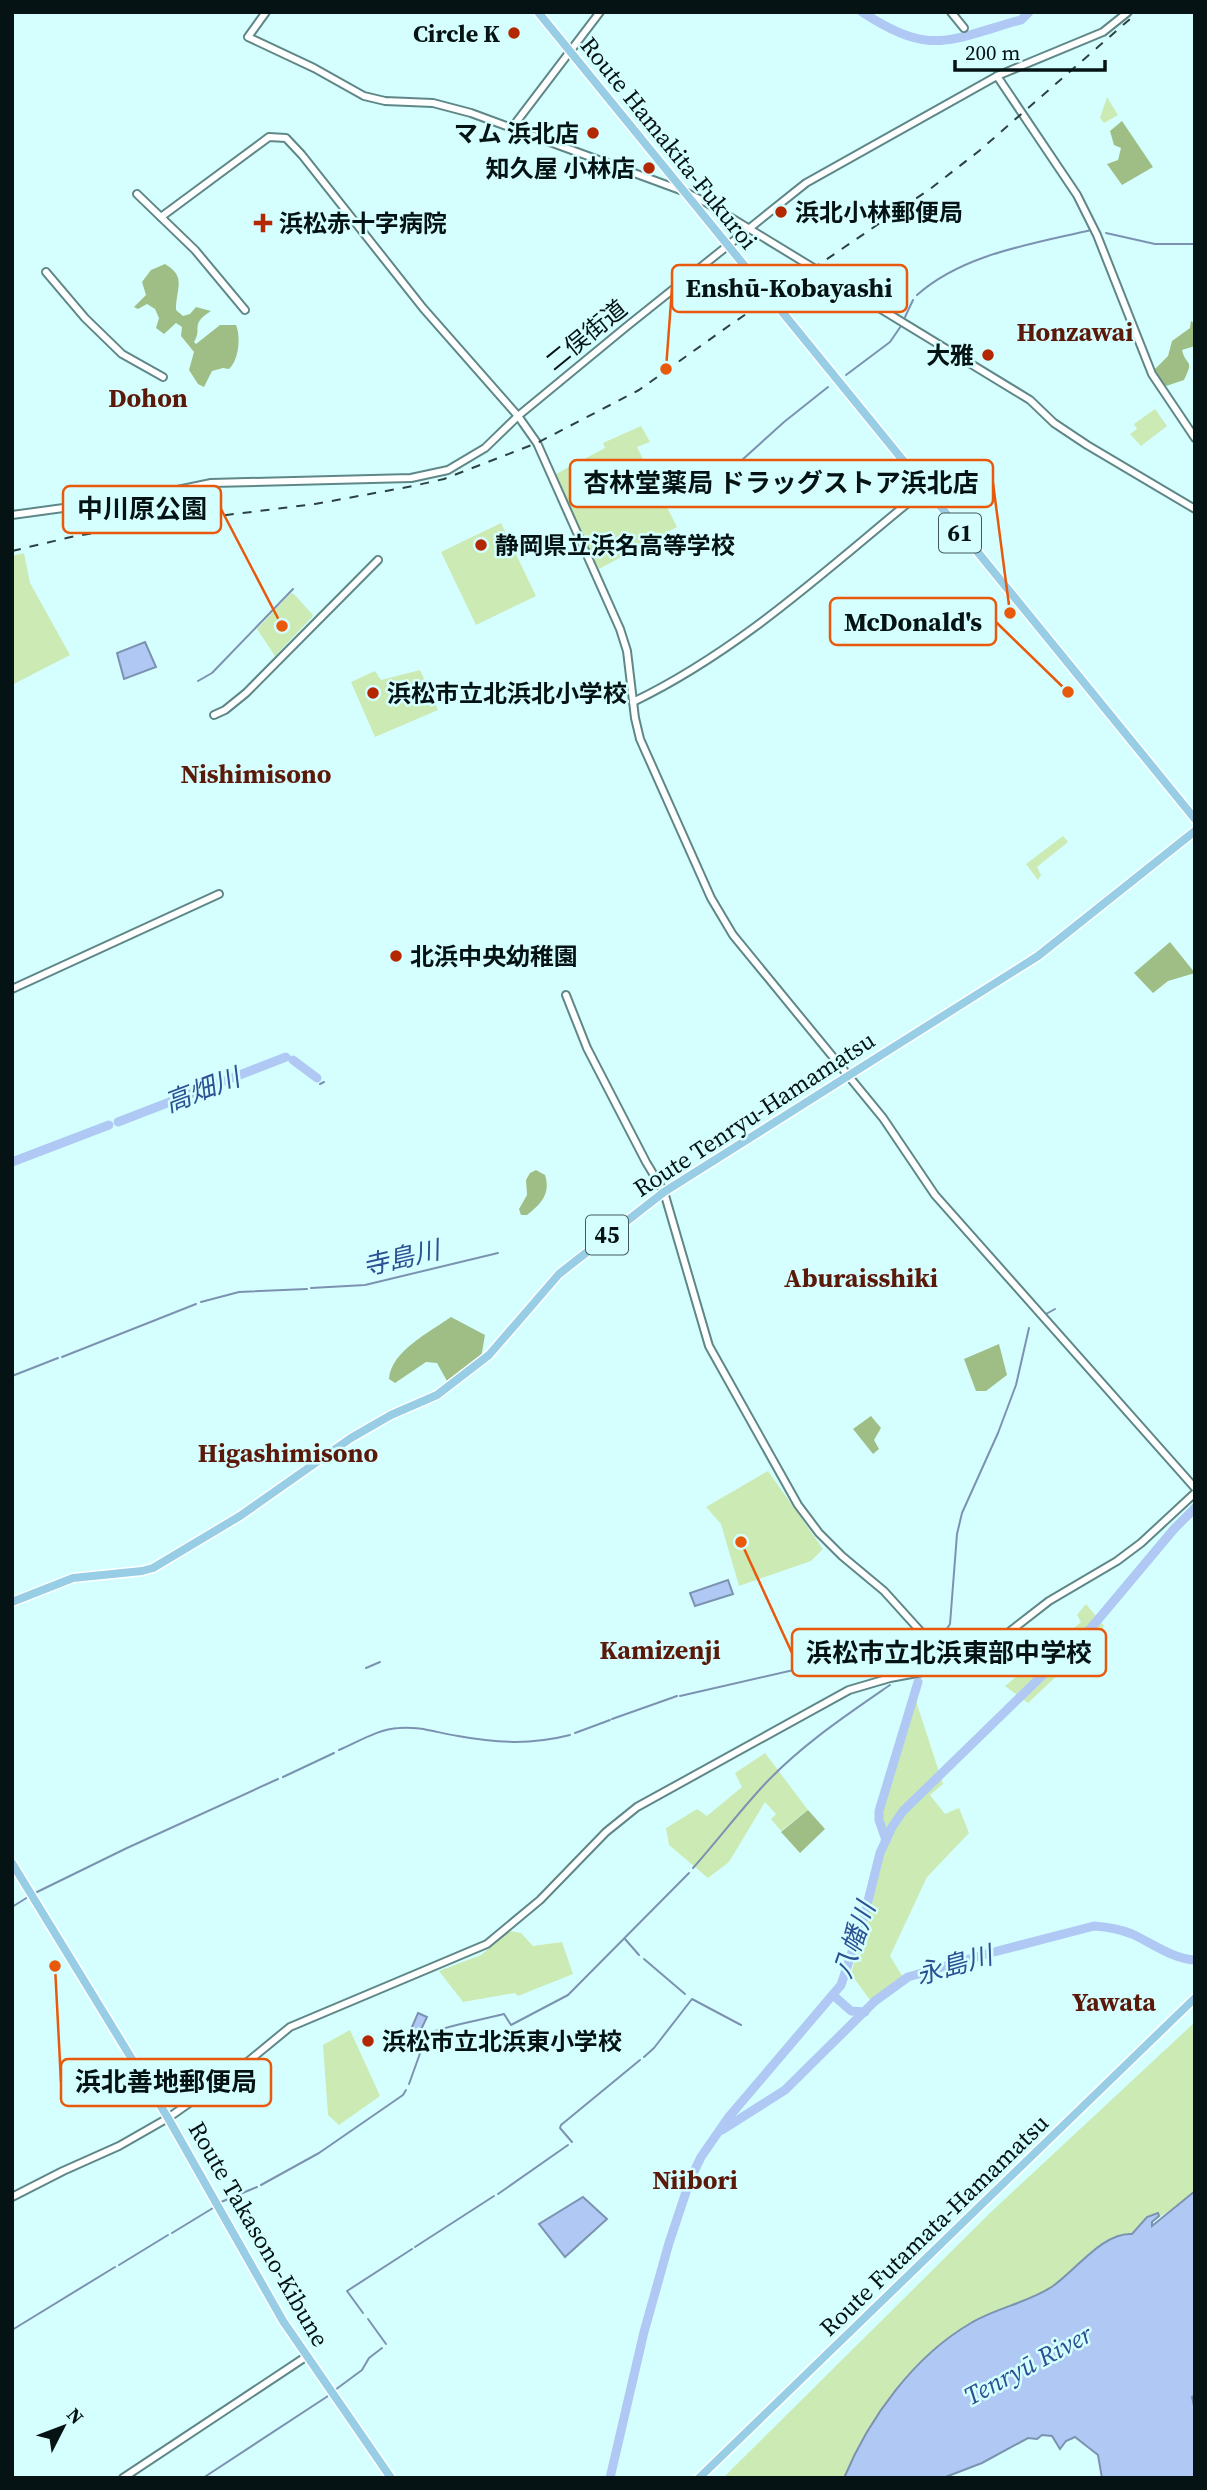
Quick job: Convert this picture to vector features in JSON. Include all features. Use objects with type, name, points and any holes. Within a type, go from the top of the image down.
[{"type":"main road","name":"Route Hamakita-Fukuroi","points":[[538,12],[1195,819]]},
{"type":"main road","name":"Route Tenryu-Hamamatsu","points":[[12,1602],[73,1578],[153,1568],[240,1516],[351,1438],[391,1415],[437,1395],[488,1355],[559,1273],[664,1192],[1038,956],[1195,831]]},
{"type":"main road","name":"Route Takasono-Kibune","points":[[12,1863],[169,2118],[268,2295],[390,2478]]},
{"type":"main road","name":"Route Futamata-Hamamatsu","points":[[699,2478],[1195,1998]]},
{"type":"street","points":[[267,12],[248,37],[314,68],[360,95],[386,101],[433,103],[471,113],[683,191],[749,228],[1030,400],[1087,445],[1195,509]]},
{"type":"street","points":[[511,129],[600,12]]},
{"type":"street","points":[[951,12],[964,28]]},
{"type":"street","name":"二俣街道","points":[[12,515],[144,497],[211,483],[411,478],[448,470],[485,447],[518,416],[817,176],[997,76],[1103,32],[1128,12]]},
{"type":"street","points":[[997,76],[1077,195],[1097,235],[1152,374],[1195,438]]},
{"type":"street","points":[[12,2197],[120,2146],[169,2118],[245,2064],[290,2027],[487,1944],[540,1900],[606,1832],[637,1807],[849,1690],[881,1680],[949,1667],[986,1650],[1049,1601],[1117,1561],[1141,1543],[1195,1491],[935,1195],[892,1130],[733,935],[718,912],[637,727],[627,651],[615,614],[537,443],[518,416],[424,308],[286,138],[269,137],[161,217]]},
{"type":"street","points":[[138,194],[195,250],[245,310]]},
{"type":"street","points":[[46,272],[85,318],[122,354],[163,377]]},
{"type":"street","points":[[633,702],[691,672],[746,635],[925,489]]},
{"type":"street","points":[[214,715],[225,710],[246,693],[378,560]]},
{"type":"street","points":[[12,989],[219,894]]},
{"type":"street","points":[[566,995],[587,1048],[664,1192],[709,1346],[798,1505],[819,1533],[884,1591],[922,1633],[969,1660]]},
{"type":"street","points":[[123,2478],[307,2356]]},
{"type":"green space","points":[[1107,97],[1118,115],[1104,123],[1100,118]]},
{"type":"green space","points":[[1122,121],[1153,167],[1122,185],[1107,164],[1118,160],[1121,148],[1114,145],[1110,131]]},
{"type":"green space","points":[[165,264],[178,278],[176,310],[183,316],[190,314],[196,307],[211,311],[198,323],[194,342],[196,344],[220,325],[236,325],[238,330],[239,342],[235,360],[229,369],[212,371],[204,387],[198,384],[189,370],[194,352],[181,336],[182,327],[176,323],[164,334],[156,328],[159,318],[155,309],[147,304],[138,309],[134,307],[146,295],[142,282],[151,270]]},
{"type":"green space","points":[[1191,321],[1195,324],[1195,346],[1182,350],[1189,365],[1187,373],[1184,380],[1163,387],[1155,369],[1168,356],[1172,341],[1190,328]]},
{"type":"green space","points":[[1155,409],[1167,426],[1141,446],[1130,434],[1137,429],[1134,424]]},
{"type":"green space","points":[[641,426],[650,442],[637,447],[677,527],[599,569],[554,475],[605,448],[603,443]]},
{"type":"green space","points":[[501,523],[536,596],[476,625],[441,552]]},
{"type":"green space","points":[[24,553],[30,583],[70,655],[12,685],[12,556]]},
{"type":"green space","points":[[291,593],[313,615],[275,656],[257,629]]},
{"type":"green space","points":[[420,670],[438,710],[375,737],[351,682],[375,671],[381,680]]},
{"type":"green space","points":[[1063,836],[1068,842],[1037,867],[1041,875],[1038,880],[1026,864]]},
{"type":"green space","points":[[1170,942],[1195,973],[1168,981],[1153,993],[1134,973]]},
{"type":"green space","points":[[536,1170],[545,1175],[546,1193],[532,1211],[521,1215],[519,1209],[527,1195],[526,1180],[530,1173]]},
{"type":"green space","points":[[451,1317],[485,1335],[481,1358],[447,1381],[437,1363],[426,1362],[395,1383],[389,1379],[391,1369],[404,1351]]},
{"type":"green space","points":[[999,1344],[1007,1375],[986,1391],[976,1391],[964,1359]]},
{"type":"green space","points":[[871,1416],[881,1428],[874,1440],[879,1449],[873,1454],[853,1429]]},
{"type":"green space","points":[[768,1471],[823,1549],[811,1561],[739,1586],[721,1524],[706,1507]]},
{"type":"green space","points":[[1086,1604],[1104,1626],[1083,1651],[1028,1703],[1005,1686],[1081,1622],[1077,1615]]},
{"type":"green space","points":[[915,1698],[943,1784],[930,1795],[945,1814],[959,1808],[969,1833],[927,1877],[890,1956],[904,1979],[870,2000],[851,1974],[882,1863],[880,1814]]},
{"type":"green space","points":[[765,1753],[808,1810],[781,1831],[771,1819],[776,1814],[765,1802],[729,1862],[708,1878],[669,1845],[666,1828],[697,1809],[707,1816],[742,1787],[735,1773]]},
{"type":"green space","points":[[808,1810],[825,1829],[800,1853],[781,1832]]},
{"type":"green space","points":[[510,1931],[521,1933],[533,1946],[562,1942],[573,1974],[518,1996],[515,1993],[463,2002],[439,1971],[481,1955]]},
{"type":"green space","points":[[1195,2022],[1195,2194],[1053,2286],[929,2356],[847,2478],[723,2478],[991,2212]]},
{"type":"green space","points":[[350,2030],[380,2096],[339,2125],[328,2115],[323,2045]]},
{"type":"water","points":[[145,642],[156,667],[124,679],[117,653]]},
{"type":"water","points":[[728,1580],[733,1594],[695,1606],[690,1593]]},
{"type":"water","points":[[418,2013],[427,2017],[417,2038],[409,2034]]},
{"type":"water","name":"Tenryū River","points":[[1195,2191],[1195,2395],[1192,2397],[1195,2410],[1195,2478],[1102,2478],[1098,2455],[1075,2437],[1066,2441],[1060,2449],[1052,2436],[1042,2435],[1037,2439],[1028,2438],[982,2463],[943,2478],[844,2478],[880,2411],[912,2371],[950,2337],[981,2318],[1044,2292],[1100,2245],[1121,2235],[1132,2234],[1147,2217],[1158,2213],[1159,2216],[1152,2222],[1152,2226]]},
{"type":"water","points":[[583,2197],[607,2219],[565,2257],[539,2224]]},
{"type":"waterway","points":[[862,12],[903,34],[936,41],[1021,20],[1029,12]]},
{"type":"waterway","points":[[917,295],[935,281],[977,260],[999,252],[1091,230]]},
{"type":"waterway","points":[[1106,233],[1155,244],[1195,244]]},
{"type":"waterway","points":[[905,317],[913,300]]},
{"type":"waterway","points":[[846,375],[890,342],[901,326]]},
{"type":"waterway","points":[[690,507],[784,422],[828,387]]},
{"type":"waterway","points":[[198,681],[212,673],[293,589]]},
{"type":"waterway","name":"高畑川","points":[[118,1122],[286,1057]]},
{"type":"waterway","name":"高畑川","points":[[293,1060],[317,1078]]},
{"type":"waterway","name":"高畑川","points":[[320,1084],[324,1082]]},
{"type":"waterway","name":"高畑川","points":[[12,1162],[109,1125]]},
{"type":"waterway","name":"寺島川","points":[[311,1288],[365,1285],[498,1253]]},
{"type":"waterway","name":"寺島川","points":[[201,1302],[239,1292],[307,1289]]},
{"type":"waterway","name":"寺島川","points":[[62,1357],[196,1304]]},
{"type":"waterway","points":[[1046,1314],[1055,1309]]},
{"type":"waterway","points":[[940,1639],[950,1624],[957,1534],[962,1513],[1016,1385],[1029,1328]]},
{"type":"waterway","name":"寺島川","points":[[12,1376],[58,1358]]},
{"type":"waterway","name":"八幡川","points":[[610,2478],[644,2332],[690,2180],[701,2157],[728,2118],[841,1985],[865,1913],[880,1853],[892,1827],[903,1811],[1091,1628],[1174,1529],[1195,1508]]},
{"type":"waterway","points":[[680,1696],[833,1661],[844,1657],[873,1635]]},
{"type":"waterway","points":[[932,1648],[937,1644]]},
{"type":"waterway","points":[[922,1669],[925,1657],[932,1648]]},
{"type":"waterway","points":[[366,1668],[380,1662]]},
{"type":"waterway","points":[[886,1840],[879,1820],[879,1811],[918,1682]]},
{"type":"waterway","points":[[693,1868],[777,1771],[824,1732],[890,1685]]},
{"type":"waterway","points":[[612,1719],[677,1696]]},
{"type":"waterway","points":[[575,1733],[610,1720]]},
{"type":"waterway","points":[[339,1750],[376,1733],[399,1728],[500,1741],[527,1742],[570,1735]]},
{"type":"waterway","points":[[283,1777],[334,1753]]},
{"type":"waterway","points":[[35,1893],[278,1779]]},
{"type":"waterway","points":[[409,2084],[427,2034],[504,2014],[511,2025],[568,1995],[689,1873]]},
{"type":"waterway","points":[[12,1907],[28,1897]]},
{"type":"waterway","name":"永島川","points":[[722,2130],[785,2090],[875,2001],[908,1977],[1094,1926],[1127,1932],[1171,1954],[1195,1960]]},
{"type":"waterway","points":[[625,1939],[639,1955]]},
{"type":"waterway","points":[[644,1959],[685,1994]]},
{"type":"waterway","points":[[833,1995],[851,2011],[865,2012]]},
{"type":"waterway","points":[[644,2057],[692,1999],[741,2025]]},
{"type":"waterway","points":[[572,2142],[560,2128],[561,2125],[640,2060]]},
{"type":"waterway","points":[[261,2185],[319,2153],[403,2095],[406,2090]]},
{"type":"waterway","points":[[498,2194],[568,2145]]},
{"type":"waterway","points":[[221,2202],[257,2187]]},
{"type":"waterway","points":[[415,2247],[494,2196]]},
{"type":"waterway","points":[[172,2233],[213,2208]]},
{"type":"waterway","points":[[119,2265],[168,2235]]},
{"type":"waterway","points":[[363,2313],[347,2291],[412,2249]]},
{"type":"waterway","points":[[12,2330],[115,2267]]},
{"type":"waterway","points":[[368,2319],[386,2344]]},
{"type":"waterway","points":[[335,2390],[362,2370],[369,2358],[382,2348]]},
{"type":"waterway","points":[[203,2478],[328,2396]]},
{"type":"railway","points":[[12,551],[122,528],[315,504],[413,486],[444,479],[537,443],[639,390],[930,189],[979,151],[1138,12]]},
{"type":"place","name":"Circle K","points":[[514,33]]},
{"type":"place","name":"マム 浜北店","points":[[593,133]]},
{"type":"place","name":"知久屋 小林店","points":[[649,168]]},
{"type":"place","name":"浜北小林郵便局","points":[[781,212]]},
{"type":"place","name":"浜松赤十字病院","points":[[263,223]]},
{"type":"place","name":"大雅","points":[[988,355]]},
{"type":"place","name":"Enshū-Kobayashi","points":[[666,369]]},
{"type":"place","name":"静岡県立浜名高等学校","points":[[481,545]]},
{"type":"place","name":"杏林堂薬局 ドラッグストア浜北店","points":[[1010,613]]},
{"type":"place","name":"中川原公園","points":[[282,626]]},
{"type":"place","name":"McDonald's","points":[[1068,692]]},
{"type":"place","name":"浜松市立北浜北小学校","points":[[373,693]]},
{"type":"place","name":"北浜中央幼稚園","points":[[396,956]]},
{"type":"place","name":"浜松市立北浜東部中学校","points":[[741,1542]]},
{"type":"place","name":"浜北善地郵便局","points":[[55,1966]]},
{"type":"place","name":"浜松市立北浜東小学校","points":[[368,2041]]},
{"type":"district","name":"Honzawai","points":[[1075,332]]},
{"type":"district","name":"Dohon","points":[[148,398]]},
{"type":"district","name":"Nishimisono","points":[[256,774]]},
{"type":"district","name":"Aburaisshiki","points":[[861,1278]]},
{"type":"district","name":"Higashimisono","points":[[288,1453]]},
{"type":"district","name":"Kamizenji","points":[[660,1650]]},
{"type":"district","name":"Yawata","points":[[1114,2002]]},
{"type":"district","name":"Niibori","points":[[695,2180]]}]
